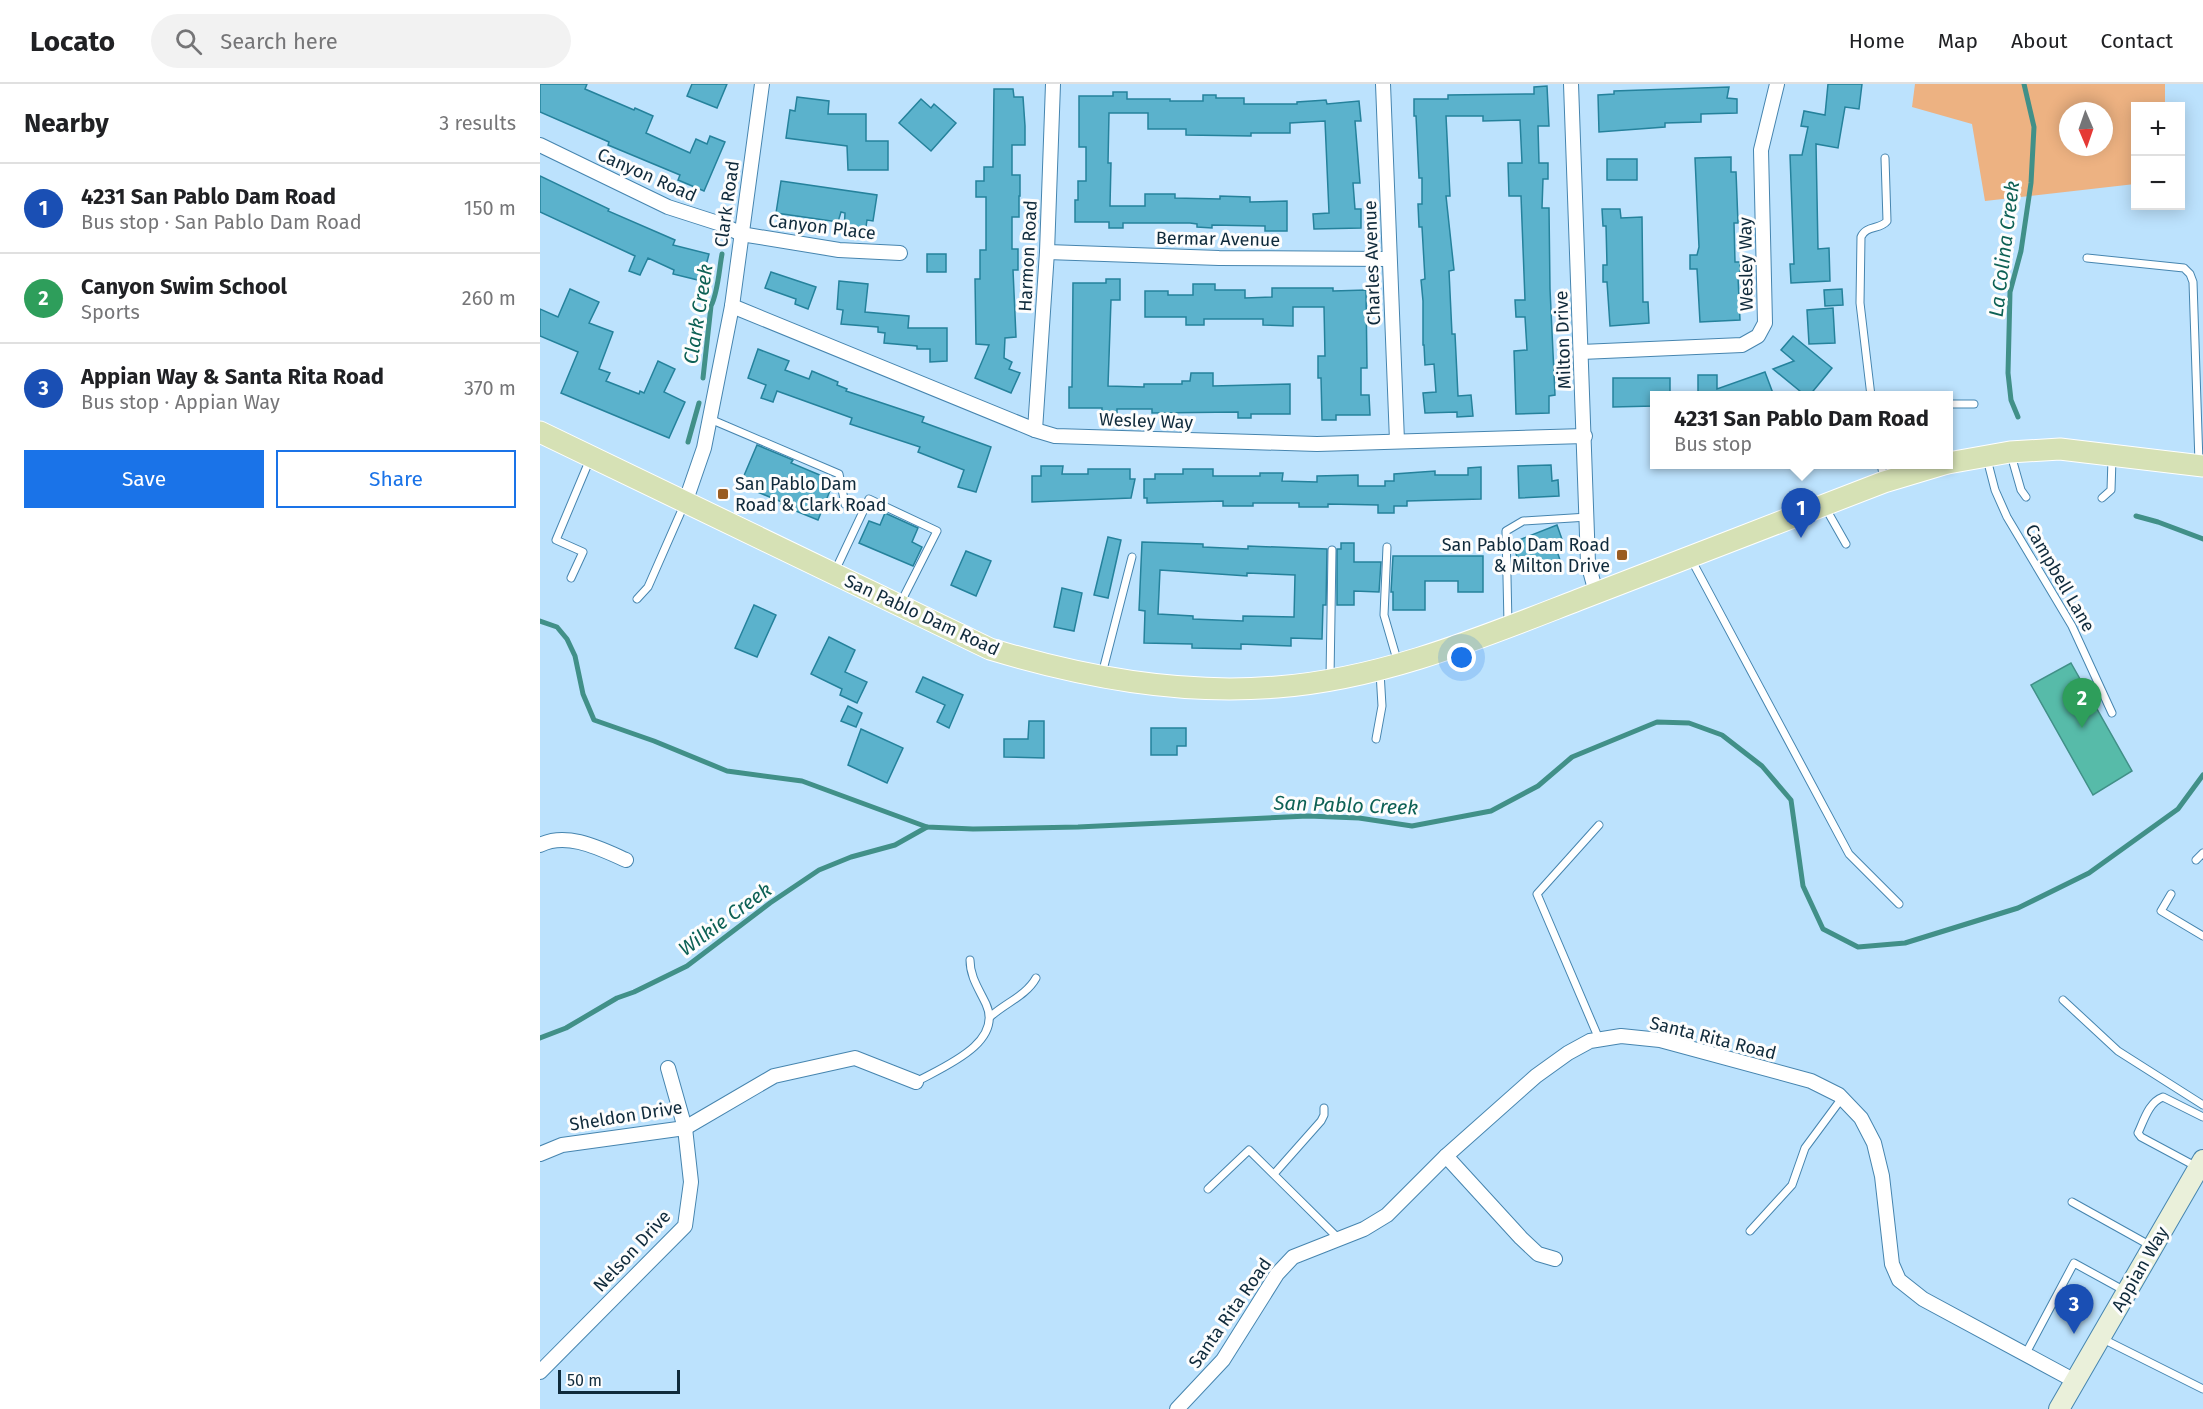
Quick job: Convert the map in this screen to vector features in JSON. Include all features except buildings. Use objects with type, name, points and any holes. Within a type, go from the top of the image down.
[{"type":"main road","name":"San Pablo Dam Road","points":[[540,432],[990,649],[1045,665],[1101,677],[1168,687],[1229,690],[1330,681],[1389,668],[1509,627],[1823,505],[1883,473],[1911,469]]},
{"type":"main road","name":"San Pablo Dam Road","points":[[1953,463],[2010,452],[2061,449],[2201,466]]},
{"type":"main road","name":"Appian Way","points":[[2059,1409],[2201,1164]]},
{"type":"street","name":"Clark Road","points":[[685,502],[704,448],[732,306],[762,84]]},
{"type":"street","name":"Harmon Road","points":[[1035,430],[1047,252],[1053,84]]},
{"type":"street","name":"Charles Avenue","points":[[1383,84],[1397,441]]},
{"type":"street","name":"Milton Drive","points":[[1571,84],[1588,563],[1596,593]]},
{"type":"street","name":"Wesley Way","points":[[1581,352],[1742,345],[1758,336],[1765,323],[1761,150],[1777,84]]},
{"type":"street","name":"Canyon Road","points":[[540,145],[668,207],[721,224],[741,234]]},
{"type":"street","name":"Canyon Place","points":[[741,234],[839,250],[900,253]]},
{"type":"street","name":"Bermar Avenue","points":[[1047,252],[1219,258],[1389,259]]},
{"type":"street","name":"Wesley Way","points":[[732,306],[1035,430],[1055,436],[1317,444],[1585,436]]},
{"type":"street","points":[[540,845],[552,840],[567,841],[592,846],[626,860]]},
{"type":"street","name":"Santa Rita Road","points":[[1178,1409],[1223,1360],[1277,1274],[1293,1257],[1364,1229],[1387,1215],[1446,1156],[1536,1076],[1568,1053],[1590,1041],[1621,1036],[1660,1040],[1810,1081],[1839,1095],[1862,1118],[1874,1143],[1882,1176],[1892,1264],[1899,1280],[1923,1299],[2075,1381]]},
{"type":"street","name":"Sheldon Drive","points":[[540,1154],[562,1145],[685,1128],[774,1076],[855,1058],[916,1082]]},
{"type":"street","name":"Nelson Drive","points":[[540,1372],[685,1226],[691,1182],[685,1128],[669,1068]]},
{"type":"street","points":[[1446,1156],[1521,1238],[1538,1254],[1555,1259]]},
{"type":"lane","points":[[1870,391],[1860,303],[1861,237],[1864,231],[1883,225],[1887,221],[1885,158]]},
{"type":"lane","points":[[2087,258],[2184,268],[2190,274],[2193,282],[2201,466]]},
{"type":"lane","points":[[1953,404],[1974,404]]},
{"type":"lane","points":[[710,419],[839,474],[845,504]]},
{"type":"lane","points":[[2010,452],[2021,490],[2026,497]]},
{"type":"lane","points":[[2102,498],[2111,490],[2113,454]]},
{"type":"lane","name":"Campbell Lane","points":[[1987,456],[1995,490],[2007,517],[2072,626],[2112,713]]},
{"type":"lane","points":[[571,578],[583,552],[556,540],[591,457]]},
{"type":"lane","points":[[833,574],[869,499],[937,531],[899,606]]},
{"type":"lane","points":[[638,599],[648,587],[685,502]]},
{"type":"lane","points":[[1823,505],[1846,544]]},
{"type":"lane","points":[[1509,627],[1506,531],[1523,521],[1588,517]]},
{"type":"lane","points":[[1376,739],[1389,668],[1384,615],[1387,547]]},
{"type":"lane","points":[[1330,681],[1332,550]]},
{"type":"lane","points":[[1101,677],[1132,557]]},
{"type":"lane","points":[[1690,557],[1850,854],[1899,904]]},
{"type":"lane","points":[[1599,825],[1537,894],[1599,1039]]},
{"type":"lane","points":[[2196,860],[2203,853]]},
{"type":"lane","points":[[2171,894],[2162,911],[2203,936]]},
{"type":"lane","points":[[916,1082],[970,1050],[986,1033],[990,1017],[986,1002],[974,981],[970,960]]},
{"type":"lane","points":[[990,1017],[1030,988],[1036,978]]},
{"type":"lane","points":[[2062,1000],[2118,1051],[2203,1105]]},
{"type":"lane","points":[[2201,1164],[2141,1137],[2138,1133],[2152,1103],[2163,1097],[2203,1117]]},
{"type":"lane","points":[[1750,1231],[1792,1185],[1805,1148],[1842,1098]]},
{"type":"lane","points":[[1274,1174],[1321,1121],[1324,1108]]},
{"type":"lane","points":[[1208,1189],[1249,1150],[1338,1238]]},
{"type":"lane","points":[[2072,1202],[2153,1247]]},
{"type":"lane","points":[[2025,1354],[2074,1263],[2127,1292]]},
{"type":"lane","points":[[2100,1338],[2203,1389]]},
{"type":"shaded area","points":[[1915,84],[2165,84],[2165,102],[2131,102],[2131,184],[1985,201],[1972,124],[1912,107]]},
{"type":"shaded area","points":[[2071,663],[2132,771],[2093,795],[2031,685]]},
{"type":"waterway","name":"La Colina Creek","points":[[2018,417],[2011,400],[2008,373],[2010,292],[2021,251],[2031,183],[2034,127],[2024,84]]},
{"type":"waterway","name":"Clark Creek","points":[[703,378],[711,306],[717,288],[722,254]]},
{"type":"waterway","name":"Clark Creek","points":[[688,442],[699,403]]},
{"type":"waterway","name":"La Colina Creek","points":[[2136,516],[2203,539]]},
{"type":"waterway","name":"San Pablo Creek","points":[[540,621],[557,627],[567,639],[575,656],[583,694],[594,720],[654,741],[727,771],[802,781],[927,827],[973,829],[1078,827],[1308,816],[1359,818],[1412,826],[1491,811],[1538,786],[1572,757],[1657,722],[1689,723],[1722,735],[1762,766],[1791,800],[1803,886],[1823,929],[1858,947],[1905,943],[2018,908],[2089,873],[2178,809],[2203,775]]},
{"type":"waterway","name":"Wilkie Creek","points":[[540,1038],[566,1028],[617,998],[687,966],[770,903],[819,870],[851,857],[895,845],[927,827]]},
{"type":"place","name":"San Pablo Dam Road & Clark Road","points":[[723,494]]},
{"type":"place","name":"4231 San Pablo Dam Road","points":[[1801,538]]},
{"type":"place","name":"San Pablo Dam Road & Milton Drive","points":[[1622,555]]},
{"type":"place","name":"Canyon Swim School","points":[[2082,728]]},
{"type":"place","name":"Appian Way & Santa Rita Road","points":[[2074,1334]]}]
